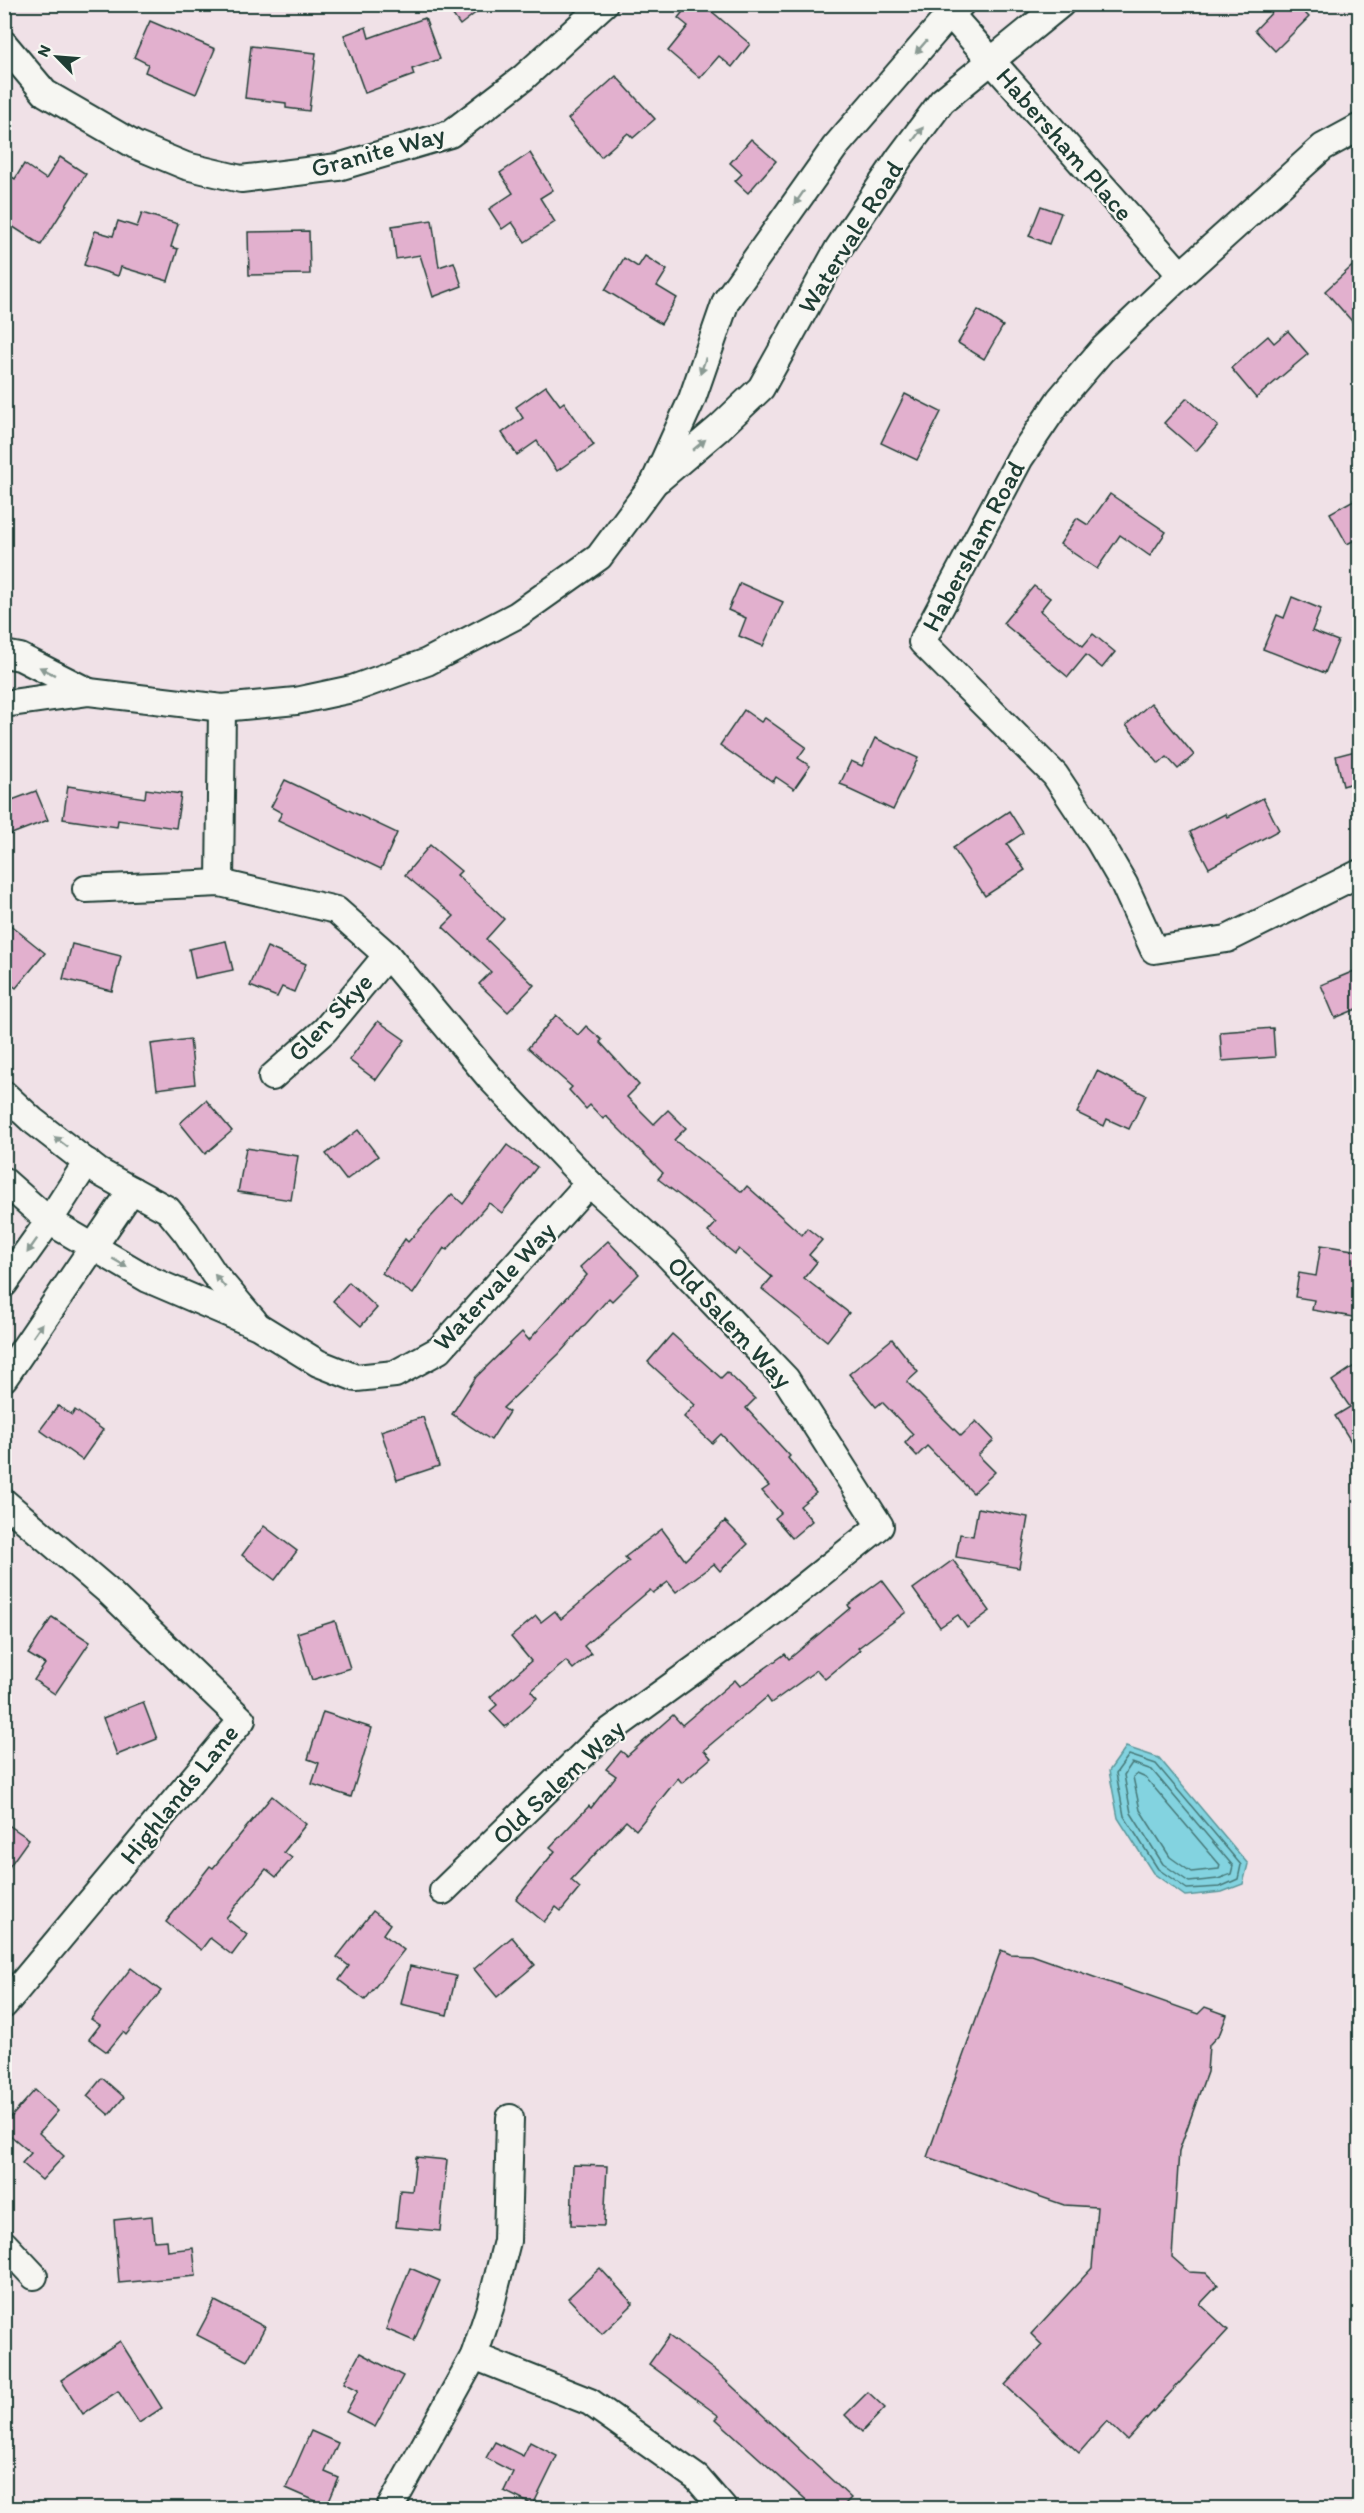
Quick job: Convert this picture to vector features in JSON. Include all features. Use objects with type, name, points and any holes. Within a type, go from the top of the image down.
[{"type":"street","name":"Granite Way","points":[[4,44],[45,93],[135,145],[186,166],[241,179],[338,167],[450,134],[524,78],[604,4]]},
{"type":"street","name":"Watervale Road","points":[[654,483],[719,428],[761,388],[837,249],[900,157],[942,101],[1061,4]]},
{"type":"street","name":"Watervale Road","points":[[4,704],[89,692],[222,708],[296,701],[352,690],[427,662],[517,615],[599,557],[654,483],[692,399],[726,301],[835,147],[956,9]]},
{"type":"street","name":"Habersham Place","points":[[956,9],[992,61],[1181,275]]},
{"type":"street","name":"Habersham Road","points":[[1359,127],[1323,147],[1181,275],[1102,350],[1060,399],[1020,458],[922,642],[1055,775],[1124,884],[1154,950],[1227,939],[1359,873]]},
{"type":"street","name":"Watervale Road","points":[[4,654],[20,657],[89,692]]},
{"type":"street","points":[[220,883],[222,708]]},
{"type":"street","name":"Old Salem Way","points":[[86,889],[220,883],[336,910],[387,955],[490,1078],[589,1183],[664,1251],[786,1378],[880,1526],[756,1625],[600,1738],[443,1891]]},
{"type":"street","name":"Glen Skye","points":[[272,1077],[325,1030],[387,955]]},
{"type":"street","name":"Watervale Way","points":[[4,1094],[32,1120],[99,1172],[168,1210],[214,1274],[258,1326]]},
{"type":"street","points":[[4,1284],[87,1162]]},
{"type":"street","name":"Watervale Way","points":[[4,1181],[49,1221],[148,1279],[258,1326],[318,1363],[356,1378],[395,1374],[439,1350],[589,1183]]},
{"type":"street","points":[[4,1378],[95,1248],[132,1190]]},
{"type":"street","name":"Highlands Lane","points":[[4,1502],[107,1590],[242,1720],[4,2005]]},
{"type":"street","points":[[390,2508],[474,2356],[490,2308],[507,2241],[510,2118]]},
{"type":"street","points":[[4,2244],[34,2276]]},
{"type":"street","points":[[474,2356],[590,2402],[697,2478],[723,2508]]},
{"type":"water","points":[[1126,1747],[1159,1758],[1248,1864],[1243,1884],[1222,1892],[1185,1896],[1153,1873],[1118,1818],[1109,1771]]},
{"type":"building","points":[[445,4],[487,4],[460,25]]},
{"type":"building","points":[[689,4],[703,4],[750,44],[732,67],[719,56],[700,78],[668,51],[688,26],[678,18]]},
{"type":"building","points":[[1280,4],[1296,4],[1309,17],[1275,51],[1255,30]]},
{"type":"building","points":[[425,18],[440,59],[412,69],[414,75],[365,93],[344,35],[366,27],[369,38]]},
{"type":"building","points":[[150,21],[215,49],[196,94],[145,72],[148,64],[134,57]]},
{"type":"building","points":[[251,46],[316,53],[309,111],[286,108],[286,103],[245,98]]},
{"type":"building","points":[[616,76],[655,119],[633,138],[628,133],[601,157],[568,119]]},
{"type":"building","points":[[751,139],[776,161],[748,193],[735,181],[742,174],[730,163]]},
{"type":"building","points":[[530,153],[553,190],[540,198],[555,222],[525,242],[512,222],[502,229],[489,209],[513,193],[500,173]]},
{"type":"building","points":[[60,157],[86,174],[41,245],[4,221],[4,172],[15,179],[24,164],[46,179]]},
{"type":"building","points":[[1041,206],[1061,213],[1049,244],[1029,236]]},
{"type":"building","points":[[142,213],[178,224],[171,247],[178,249],[168,281],[121,267],[118,276],[84,265],[95,231],[113,236],[118,221],[137,227]]},
{"type":"building","points":[[432,220],[439,267],[454,262],[462,286],[433,297],[420,255],[396,259],[392,226]]},
{"type":"building","points":[[309,231],[310,274],[249,275],[248,232]]},
{"type":"building","points":[[645,256],[667,270],[657,286],[677,298],[661,324],[605,290],[624,258],[638,267]]},
{"type":"building","points":[[1359,260],[1359,329],[1325,291]]},
{"type":"building","points":[[978,310],[1003,326],[984,359],[958,343]]},
{"type":"building","points":[[1288,331],[1308,354],[1256,398],[1231,368],[1268,336],[1274,343]]},
{"type":"building","points":[[546,386],[560,405],[564,402],[594,445],[557,471],[537,441],[517,455],[502,433],[523,418],[516,407]]},
{"type":"building","points":[[905,394],[941,412],[917,460],[881,443]]},
{"type":"building","points":[[1187,398],[1218,426],[1196,451],[1164,423]]},
{"type":"building","points":[[1110,494],[1166,532],[1150,556],[1120,535],[1097,569],[1060,544],[1077,518],[1088,525]]},
{"type":"building","points":[[1359,497],[1359,538],[1347,544],[1330,513]]},
{"type":"building","points":[[740,583],[783,602],[763,646],[739,636],[746,618],[728,610]]},
{"type":"building","points":[[1034,586],[1050,598],[1040,611],[1083,646],[1093,634],[1115,652],[1102,668],[1086,655],[1068,677],[1003,623]]},
{"type":"building","points":[[1292,597],[1321,609],[1312,631],[1338,641],[1325,673],[1263,649],[1277,615],[1284,618]]},
{"type":"building","points":[[1151,703],[1194,755],[1178,769],[1167,757],[1159,764],[1126,725]]},
{"type":"building","points":[[744,710],[761,722],[765,718],[806,747],[798,758],[810,766],[794,789],[776,777],[773,782],[720,745]]},
{"type":"building","points":[[875,738],[918,758],[893,810],[840,784],[851,761],[862,766]]},
{"type":"building","points":[[1359,750],[1359,781],[1343,786],[1336,756]]},
{"type":"building","points":[[285,780],[397,833],[381,869],[278,820],[282,813],[271,807]]},
{"type":"building","points":[[68,786],[145,798],[146,789],[181,794],[176,828],[118,820],[117,827],[63,819]]},
{"type":"building","points":[[36,791],[48,820],[9,835],[4,823],[4,803]]},
{"type":"building","points":[[1263,798],[1279,830],[1209,868],[1190,832],[1225,814],[1227,817]]},
{"type":"building","points":[[1009,811],[1023,833],[1007,844],[1025,870],[985,896],[953,848]]},
{"type":"building","points":[[430,845],[461,871],[457,875],[504,919],[486,939],[534,985],[508,1012],[479,984],[491,972],[443,927],[454,916],[405,875]]},
{"type":"building","points":[[4,920],[45,953],[16,988],[4,979]]},
{"type":"building","points":[[226,941],[233,970],[195,978],[189,949]]},
{"type":"building","points":[[72,944],[121,956],[112,991],[63,979]]},
{"type":"building","points":[[267,947],[306,964],[294,992],[282,987],[277,997],[250,986]]},
{"type":"building","points":[[1359,969],[1359,1008],[1335,1018],[1321,985]]},
{"type":"building","points":[[556,1015],[578,1035],[586,1026],[602,1040],[600,1042],[639,1085],[627,1097],[654,1124],[668,1110],[686,1128],[674,1140],[742,1192],[747,1186],[802,1235],[807,1228],[822,1240],[809,1255],[817,1262],[804,1278],[849,1313],[827,1341],[762,1289],[772,1277],[739,1249],[735,1254],[708,1232],[716,1223],[658,1179],[663,1173],[606,1116],[603,1119],[590,1105],[586,1109],[569,1090],[572,1087],[528,1048]]},
{"type":"building","points":[[378,1021],[405,1040],[376,1080],[349,1060]]},
{"type":"building","points":[[1273,1028],[1275,1057],[1222,1061],[1220,1032]]},
{"type":"building","points":[[190,1039],[195,1084],[157,1089],[151,1044]]},
{"type":"building","points":[[1097,1071],[1146,1095],[1129,1129],[1107,1119],[1104,1126],[1077,1113]]},
{"type":"building","points":[[206,1100],[232,1131],[205,1154],[180,1123]]},
{"type":"building","points":[[358,1130],[378,1156],[346,1180],[326,1154]]},
{"type":"building","points":[[507,1145],[537,1167],[502,1213],[489,1203],[447,1250],[444,1248],[413,1294],[382,1273],[405,1239],[408,1242],[452,1194],[463,1204]]},
{"type":"building","points":[[246,1148],[298,1156],[291,1200],[238,1192]]},
{"type":"building","points":[[608,1241],[639,1274],[612,1301],[609,1298],[559,1354],[503,1408],[509,1412],[491,1440],[452,1414],[476,1377],[522,1332],[529,1340],[587,1275],[580,1267]]},
{"type":"building","points":[[1321,1245],[1359,1251],[1356,1284],[1359,1284],[1359,1318],[1312,1310],[1314,1300],[1295,1297],[1299,1273],[1316,1276]]},
{"type":"building","points":[[349,1282],[377,1308],[361,1326],[333,1301]]},
{"type":"building","points":[[672,1334],[721,1378],[727,1372],[755,1399],[746,1408],[790,1456],[788,1458],[816,1493],[800,1506],[812,1521],[792,1538],[775,1518],[781,1513],[762,1491],[769,1486],[721,1434],[712,1443],[684,1417],[695,1405],[648,1362]]},
{"type":"building","points":[[892,1339],[918,1372],[907,1382],[961,1436],[976,1421],[994,1440],[978,1455],[995,1472],[973,1493],[927,1446],[917,1456],[905,1443],[913,1434],[882,1402],[876,1407],[849,1374]]},
{"type":"building","points":[[1359,1363],[1359,1454],[1335,1416],[1350,1407],[1332,1381]]},
{"type":"building","points":[[58,1406],[72,1415],[75,1410],[103,1430],[82,1460],[40,1430]]},
{"type":"building","points":[[423,1417],[439,1466],[397,1480],[381,1431]]},
{"type":"building","points":[[978,1508],[1028,1517],[1019,1568],[956,1557],[960,1534],[973,1536]]},
{"type":"building","points":[[725,1521],[748,1544],[720,1571],[714,1564],[676,1592],[668,1582],[653,1593],[650,1590],[584,1646],[591,1654],[573,1669],[566,1661],[531,1691],[537,1698],[505,1727],[490,1711],[497,1705],[490,1697],[531,1661],[511,1637],[536,1616],[541,1622],[555,1611],[561,1619],[629,1561],[625,1557],[662,1529],[685,1560]]},
{"type":"building","points":[[264,1526],[297,1551],[275,1580],[242,1555]]},
{"type":"building","points":[[953,1560],[990,1611],[967,1628],[958,1615],[940,1627],[913,1589]]},
{"type":"building","points":[[882,1580],[906,1612],[858,1648],[860,1650],[825,1679],[817,1670],[771,1703],[767,1697],[704,1750],[711,1758],[682,1783],[678,1778],[636,1830],[626,1821],[571,1880],[580,1888],[561,1911],[556,1907],[544,1922],[516,1899],[555,1851],[550,1847],[589,1806],[591,1808],[616,1776],[606,1769],[621,1751],[627,1756],[673,1715],[682,1725],[735,1680],[740,1686],[785,1654],[789,1659],[850,1608],[848,1605]]},
{"type":"building","points":[[52,1617],[90,1642],[55,1694],[34,1680],[45,1664],[28,1654]]},
{"type":"building","points":[[335,1621],[350,1668],[312,1680],[297,1633]]},
{"type":"building","points":[[143,1702],[157,1739],[117,1755],[103,1718]]},
{"type":"building","points":[[323,1712],[372,1728],[351,1797],[312,1784],[319,1763],[308,1759]]},
{"type":"building","points":[[272,1796],[306,1824],[284,1852],[292,1858],[276,1877],[266,1869],[226,1918],[247,1935],[232,1955],[210,1938],[201,1950],[166,1922],[210,1866],[213,1868]]},
{"type":"building","points":[[4,1822],[29,1839],[4,1874]]},
{"type":"building","points":[[373,1911],[390,1924],[383,1934],[404,1950],[365,2000],[339,1980],[349,1966],[337,1957]]},
{"type":"building","points":[[512,1937],[535,1965],[497,1997],[474,1969]]},
{"type":"building","points":[[1001,1950],[1010,1954],[1032,1955],[1198,2014],[1205,2007],[1227,2015],[1220,2033],[1209,2045],[1207,2072],[1179,2151],[1172,2257],[1189,2272],[1206,2273],[1218,2285],[1200,2304],[1228,2330],[1127,2440],[1107,2421],[1079,2453],[1005,2385],[1042,2345],[1031,2334],[1092,2268],[1097,2207],[1064,2205],[927,2157]]},
{"type":"building","points":[[410,1966],[456,1976],[447,2015],[401,2004]]},
{"type":"building","points":[[131,1968],[161,1991],[126,2035],[123,2032],[107,2052],[89,2039],[100,2025],[91,2019]]},
{"type":"building","points":[[102,2078],[124,2097],[109,2115],[87,2096]]},
{"type":"building","points":[[35,2090],[58,2111],[39,2133],[64,2156],[42,2180],[22,2163],[31,2153],[4,2130],[4,2125]]},
{"type":"building","points":[[416,2157],[447,2160],[440,2231],[396,2227],[400,2190],[412,2191]]},
{"type":"building","points":[[573,2165],[607,2166],[604,2226],[571,2225]]},
{"type":"building","points":[[152,2216],[154,2241],[167,2240],[168,2251],[193,2248],[196,2276],[119,2283],[114,2220]]},
{"type":"building","points":[[410,2268],[440,2281],[414,2341],[386,2329]]},
{"type":"building","points":[[600,2268],[633,2304],[602,2334],[568,2298]]},
{"type":"building","points":[[215,2301],[265,2327],[247,2361],[197,2335]]},
{"type":"building","points":[[669,2336],[718,2373],[851,2498],[841,2508],[814,2508],[716,2419],[719,2416],[649,2364]]},
{"type":"building","points":[[120,2341],[162,2408],[139,2423],[118,2391],[83,2414],[61,2380]]},
{"type":"building","points":[[360,2353],[403,2376],[375,2427],[346,2412],[358,2390],[344,2383]]},
{"type":"building","points":[[868,2392],[885,2408],[862,2432],[845,2415]]},
{"type":"building","points":[[311,2431],[338,2443],[325,2472],[339,2478],[327,2506],[286,2488]]},
{"type":"building","points":[[495,2442],[523,2456],[530,2442],[557,2456],[533,2505],[504,2491],[513,2472],[486,2458]]}]
